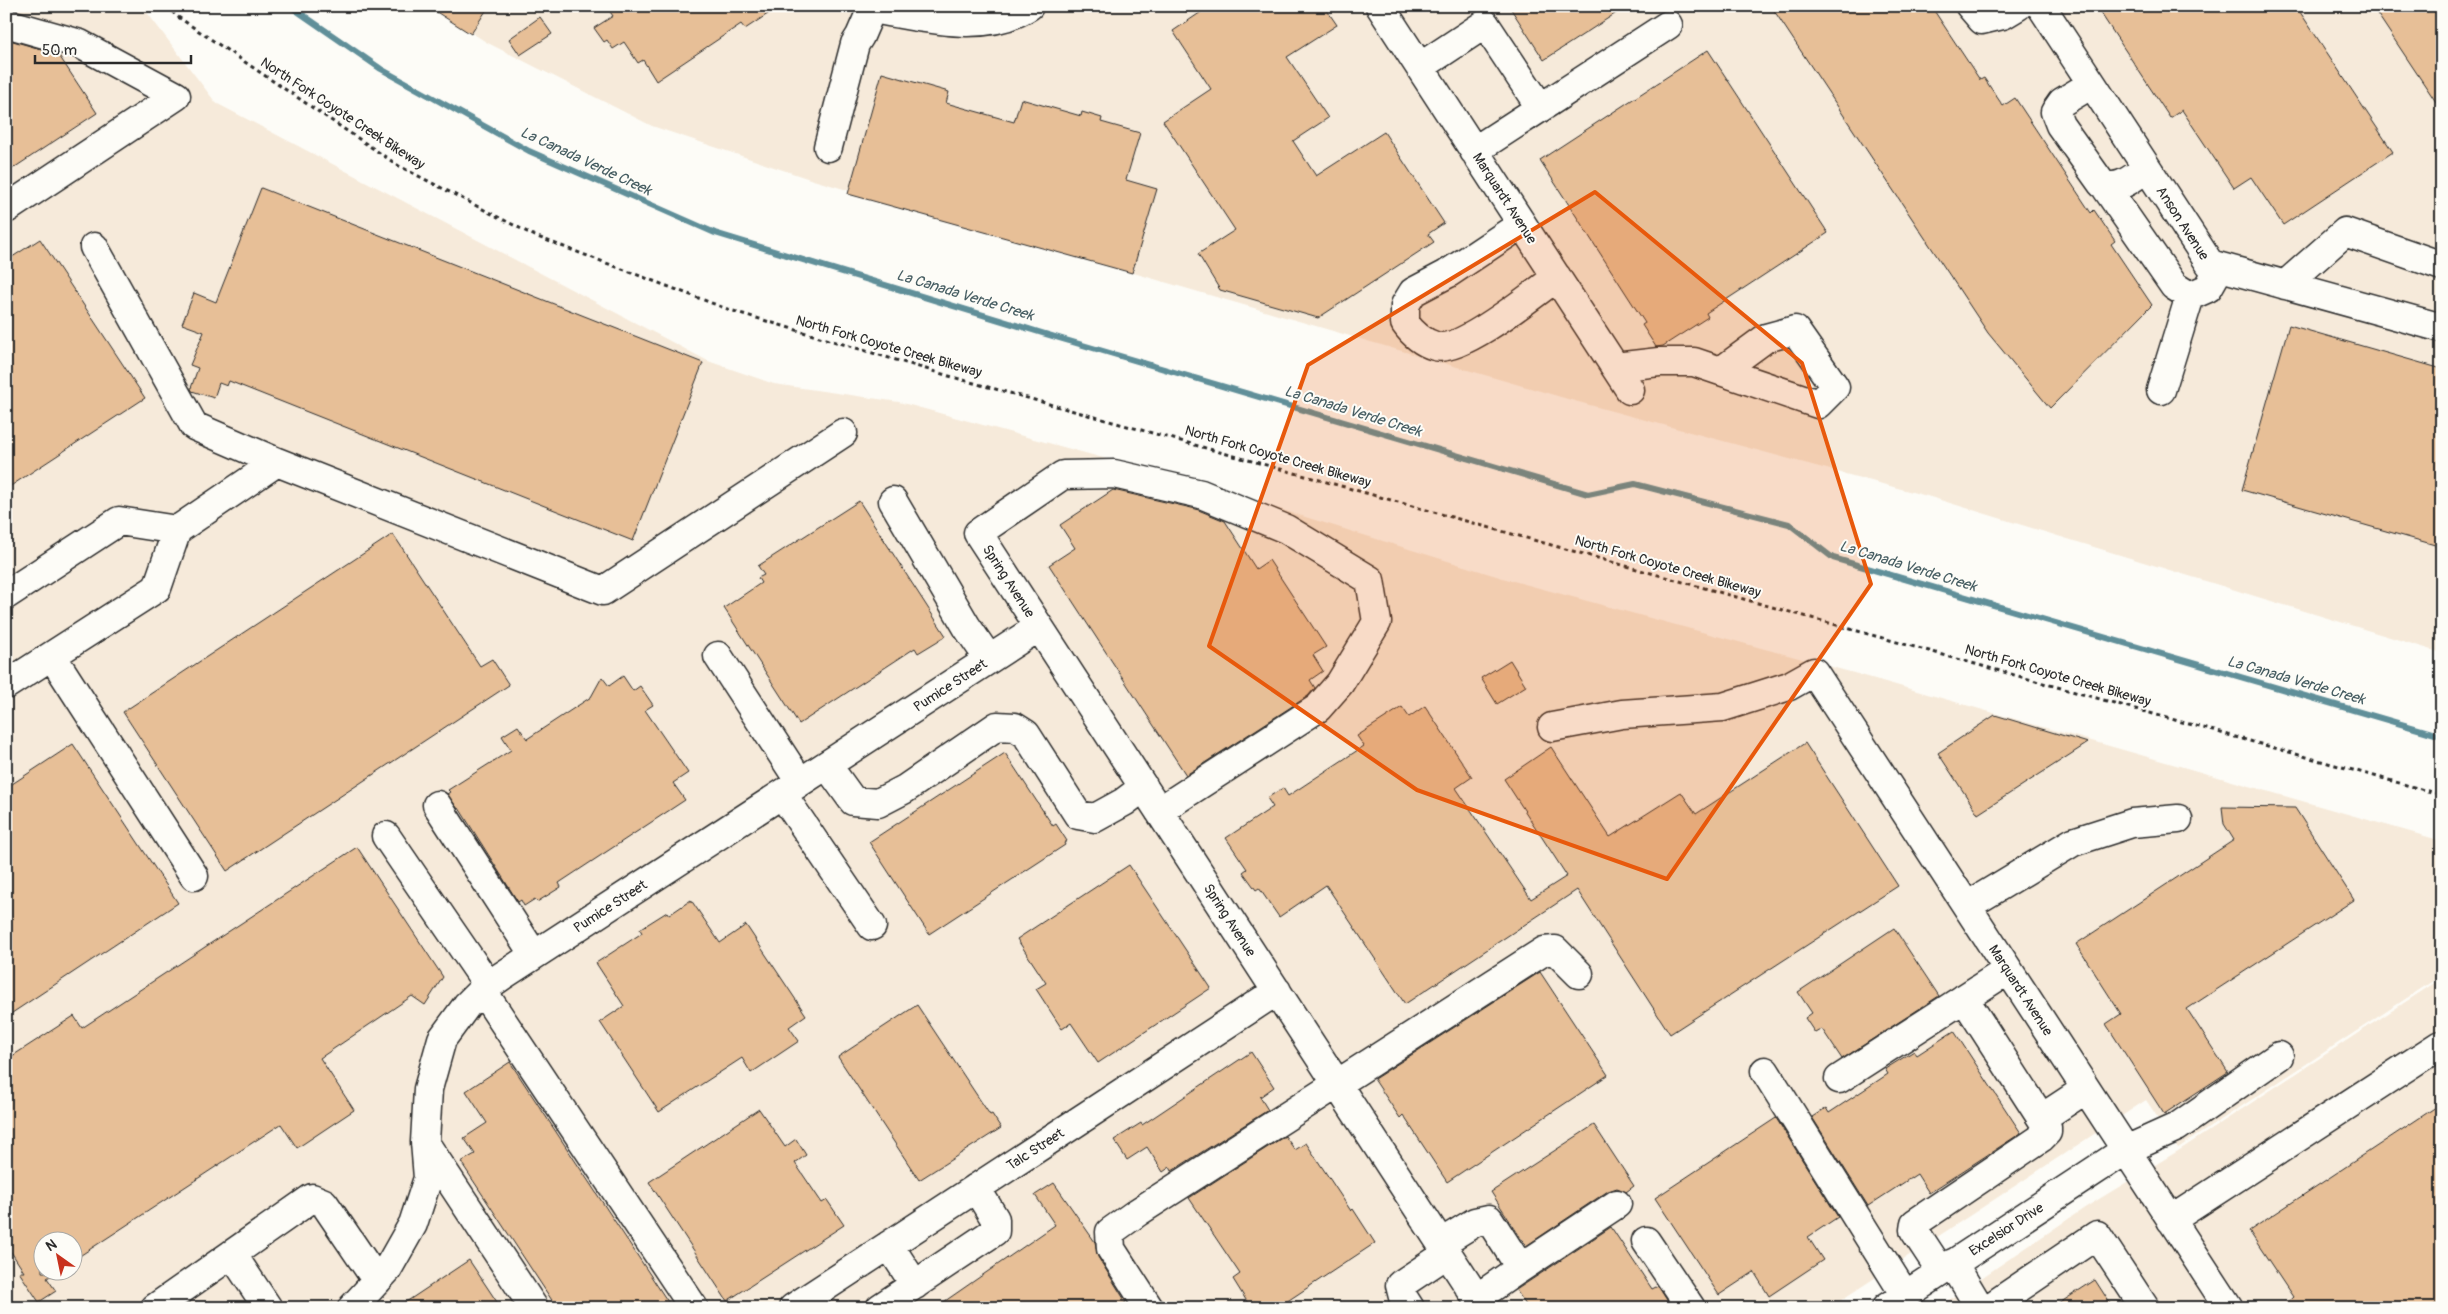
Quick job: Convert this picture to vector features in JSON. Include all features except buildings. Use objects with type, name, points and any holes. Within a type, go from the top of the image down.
[{"type":"street","points":[[828,147],[855,44],[871,8],[973,22],[1006,17],[1029,6]]},
{"type":"street","name":"Marquardt Avenue","points":[[1380,6],[1630,390]]},
{"type":"street","points":[[1970,6],[1982,20],[2003,15],[2018,6]]},
{"type":"street","name":"Anson Avenue","points":[[2041,6],[2210,264],[2440,324]]},
{"type":"street","points":[[6,23],[80,44],[176,96],[6,209]]},
{"type":"street","points":[[1420,67],[1485,24],[1540,107]]},
{"type":"street","points":[[1474,151],[1668,25]]},
{"type":"street","points":[[2092,84],[2062,102],[2056,112],[2060,125],[2174,286],[2190,296]]},
{"type":"street","points":[[2104,185],[2112,188],[2125,184],[2147,168]]},
{"type":"street","points":[[1522,224],[1447,274],[1412,292],[1405,305],[1405,322],[1417,336],[1436,347],[1457,344],[1502,318],[1556,277]]},
{"type":"street","points":[[2285,285],[2345,232],[2442,266]]},
{"type":"street","points":[[94,247],[194,426],[277,462],[603,591],[843,432]]},
{"type":"street","points":[[2161,390],[2190,296],[2208,288],[2220,267]]},
{"type":"street","points":[[1616,367],[1659,362],[1694,362],[1721,372]]},
{"type":"street","points":[[6,685],[157,588],[177,530],[277,462]]},
{"type":"street","name":"Spring Avenue","points":[[1159,811],[1318,708],[1340,683],[1377,622],[1370,580],[1286,529],[1201,494],[1114,474],[1063,475],[978,533],[1159,811],[1277,991],[1480,1303]]},
{"type":"street","points":[[893,501],[967,628],[990,659]]},
{"type":"street","points":[[6,596],[119,521],[177,530]]},
{"type":"street","name":"Pumice Street","points":[[352,1308],[387,1270],[412,1224],[428,1178],[425,1142],[428,1089],[442,1039],[467,1005],[485,988],[534,955],[1039,627]]},
{"type":"street","points":[[52,656],[194,876]]},
{"type":"street","points":[[718,656],[791,788],[872,926]]},
{"type":"street","name":"Marquardt Avenue","points":[[1552,727],[1622,714],[1723,708],[1789,686],[1814,672],[2229,1308]]},
{"type":"street","points":[[827,764],[853,801],[878,803],[905,789],[997,726],[1015,727],[1026,734],[1078,816],[1095,818],[1124,802],[1144,787]]},
{"type":"street","points":[[437,805],[534,955]]},
{"type":"street","points":[[1967,906],[2073,842],[2132,823],[2178,820]]},
{"type":"street","points":[[386,836],[694,1308]]},
{"type":"street","points":[[1149,1308],[1111,1248],[1110,1232],[1138,1212],[1544,951],[1555,950],[1579,974]]},
{"type":"street","points":[[1839,1079],[2008,970]]},
{"type":"street","name":"Talc Street","points":[[793,1308],[1277,991]]},
{"type":"street","points":[[1964,998],[2047,1127],[2046,1132],[2041,1138],[1914,1222],[1914,1230],[1980,1308]]},
{"type":"street","points":[[2172,1220],[2440,1045]]},
{"type":"street","name":"Excelsior Drive","points":[[1895,1302],[2126,1150],[2177,1127],[2279,1056]]},
{"type":"street","points":[[1765,1072],[1895,1302]]},
{"type":"street","points":[[2042,1118],[2086,1089]]},
{"type":"street","points":[[425,1142],[534,1308]]},
{"type":"street","points":[[880,1308],[995,1231],[995,1219],[976,1188]]},
{"type":"street","points":[[155,1308],[312,1198],[318,1199],[377,1281]]},
{"type":"street","points":[[1480,1303],[1516,1271],[1618,1204]]},
{"type":"street","points":[[1410,1308],[1403,1297],[1400,1284],[1474,1222],[1489,1219],[1518,1264],[1516,1271]]},
{"type":"street","points":[[1989,1308],[2098,1235],[2145,1308]]},
{"type":"street","points":[[1646,1240],[1691,1308]]},
{"type":"street","points":[[889,1245],[915,1284]]},
{"type":"street","points":[[232,1254],[268,1308]]},
{"type":"path","name":"North Fork Coyote Creek Bikeway","points":[[166,6],[178,17],[399,166],[535,236],[730,310],[958,378],[2442,795]]},
{"type":"highlighted area","points":[[1595,192],[1802,363],[1871,584],[1667,879],[1417,790],[1209,646],[1308,365]]},
{"type":"shaded area","points":[[6,6],[142,6],[216,103],[708,361],[774,384],[899,402],[1195,483],[1506,579],[1854,673],[2442,841],[2442,975],[2178,1148],[2146,1100],[1829,1308],[6,1308]]},
{"type":"shaded area","points":[[431,6],[2442,6],[2442,653],[1927,496],[1571,400],[813,180],[652,126],[486,42]]},
{"type":"shaded area","points":[[2442,978],[2442,1308],[1937,1308],[2086,1207],[2178,1151]]},
{"type":"waterway","name":"La Canada Verde Creek","points":[[290,6],[381,69],[529,151],[715,233],[1042,333],[1588,494],[1635,484],[1789,524],[1833,558],[2442,736]]}]
